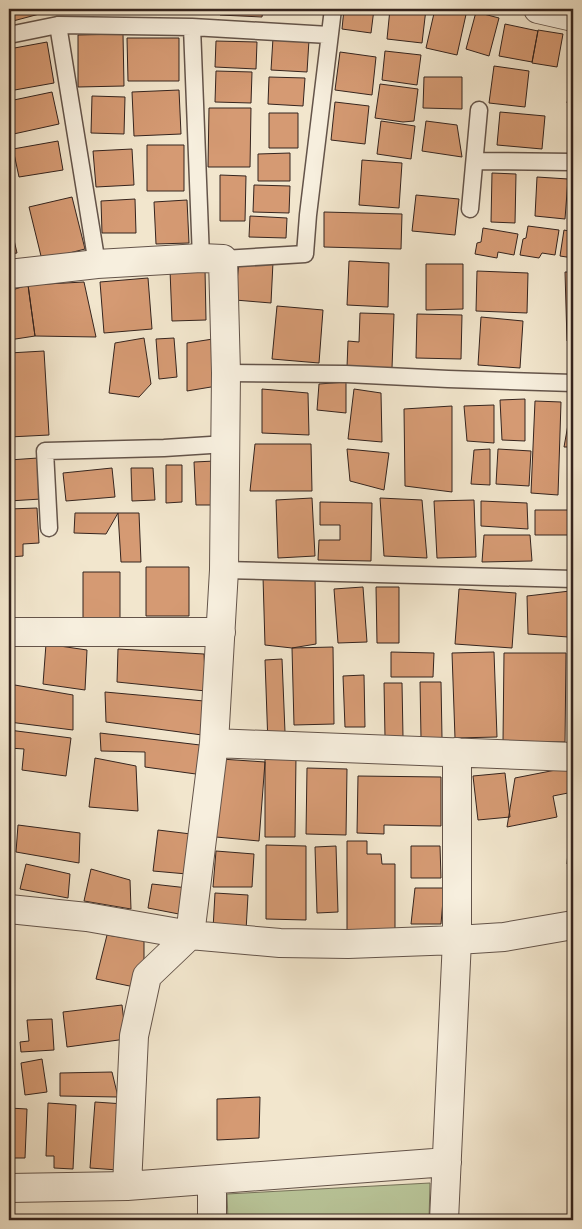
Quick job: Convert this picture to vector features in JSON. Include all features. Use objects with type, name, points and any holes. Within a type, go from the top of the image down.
[{"type":"street","points":[[538,9],[573,17]]},
{"type":"street","points":[[9,274],[97,264],[212,259],[226,373],[224,570],[214,743],[190,935],[147,976],[134,1036],[128,1186]]},
{"type":"street","points":[[9,632],[220,632]]},
{"type":"street","points":[[214,743],[573,757]]},
{"type":"street","points":[[444,1220],[457,940],[456,752]]},
{"type":"street","points":[[9,909],[87,917],[190,935],[280,943],[348,944],[457,940],[504,937],[573,925]]},
{"type":"street","points":[[9,1188],[128,1186],[447,1162]]},
{"type":"street","points":[[212,1180],[212,1220]]},
{"type":"lane","points":[[192,27],[212,259],[306,254],[308,215],[332,9]]},
{"type":"lane","points":[[9,35],[58,25],[192,27],[329,35]]},
{"type":"lane","points":[[58,25],[97,264]]},
{"type":"lane","points":[[470,209],[479,110]]},
{"type":"lane","points":[[475,161],[573,162]]},
{"type":"lane","points":[[226,373],[346,374],[573,383]]},
{"type":"lane","points":[[49,528],[46,452],[226,444]]},
{"type":"lane","points":[[224,570],[573,579]]},
{"type":"green space","points":[[430,1183],[429,1220],[228,1220],[227,1194]]},
{"type":"building","points":[[10,9],[46,9],[47,12],[13,21]]},
{"type":"building","points":[[165,9],[200,9],[200,13],[165,12]]},
{"type":"building","points":[[220,9],[263,9],[262,17],[220,15]]},
{"type":"building","points":[[273,9],[311,9],[310,14],[273,12]]},
{"type":"building","points":[[344,9],[374,9],[371,33],[342,29]]},
{"type":"building","points":[[390,9],[426,9],[422,43],[387,39]]},
{"type":"building","points":[[435,9],[467,10],[457,55],[426,48]]},
{"type":"building","points":[[476,12],[499,18],[489,56],[466,49]]},
{"type":"building","points":[[505,24],[538,31],[532,62],[499,56]]},
{"type":"building","points":[[538,30],[563,34],[557,67],[532,63]]},
{"type":"building","points":[[123,34],[124,86],[78,87],[78,35]]},
{"type":"building","points":[[573,34],[573,75],[569,74]]},
{"type":"building","points":[[127,38],[179,38],[179,81],[128,81]]},
{"type":"building","points":[[273,38],[309,40],[307,72],[271,70]]},
{"type":"building","points":[[216,41],[257,42],[256,69],[215,67]]},
{"type":"building","points":[[47,42],[54,83],[9,91],[9,49]]},
{"type":"building","points":[[385,51],[421,55],[417,85],[382,80]]},
{"type":"building","points":[[340,52],[376,57],[372,95],[335,90]]},
{"type":"building","points":[[494,66],[529,71],[525,107],[489,103]]},
{"type":"building","points":[[216,71],[252,72],[251,103],[215,102]]},
{"type":"building","points":[[269,77],[305,78],[303,106],[268,104]]},
{"type":"building","points":[[424,77],[462,77],[462,109],[423,108]]},
{"type":"building","points":[[571,82],[573,82],[573,104],[567,103]]},
{"type":"building","points":[[380,84],[418,89],[414,121],[403,122],[375,118]]},
{"type":"building","points":[[179,90],[181,134],[134,136],[132,92]]},
{"type":"building","points":[[52,92],[59,124],[9,135],[9,101]]},
{"type":"building","points":[[92,96],[125,97],[124,134],[91,133]]},
{"type":"building","points":[[335,102],[369,106],[365,144],[331,140]]},
{"type":"building","points":[[209,108],[251,108],[250,167],[208,167]]},
{"type":"building","points":[[500,112],[545,116],[542,149],[497,145]]},
{"type":"building","points":[[269,113],[298,113],[298,148],[269,148]]},
{"type":"building","points":[[573,120],[573,150],[569,149]]},
{"type":"building","points":[[381,121],[415,126],[411,159],[377,154]]},
{"type":"building","points":[[426,121],[457,125],[462,157],[422,151]]},
{"type":"building","points":[[58,141],[63,170],[19,177],[13,149]]},
{"type":"building","points":[[147,145],[184,145],[184,191],[147,191]]},
{"type":"building","points":[[132,149],[134,185],[96,187],[93,151]]},
{"type":"building","points":[[290,153],[290,181],[258,181],[258,154]]},
{"type":"building","points":[[362,160],[402,163],[399,208],[359,205]]},
{"type":"building","points":[[492,173],[516,174],[515,223],[491,222]]},
{"type":"building","points":[[220,175],[246,176],[245,221],[220,221]]},
{"type":"building","points":[[537,177],[568,179],[565,219],[535,216]]},
{"type":"building","points":[[254,185],[290,186],[289,213],[253,212]]},
{"type":"building","points":[[416,195],[459,199],[455,235],[412,231]]},
{"type":"building","points":[[72,197],[85,249],[42,260],[29,207]]},
{"type":"building","points":[[135,199],[136,233],[102,233],[101,201]]},
{"type":"building","points":[[187,200],[189,243],[156,244],[154,202]]},
{"type":"building","points":[[324,212],[402,214],[401,249],[324,247]]},
{"type":"building","points":[[250,216],[287,218],[286,238],[249,237]]},
{"type":"building","points":[[9,218],[17,253],[9,254]]},
{"type":"building","points":[[528,226],[559,230],[555,255],[542,253],[539,258],[520,255]]},
{"type":"building","points":[[483,228],[518,234],[514,255],[498,252],[497,258],[475,254],[477,243],[481,242]]},
{"type":"building","points":[[564,230],[573,232],[573,258],[560,256]]},
{"type":"building","points":[[349,261],[389,263],[388,307],[347,305]]},
{"type":"building","points":[[239,262],[273,262],[271,303],[235,300]]},
{"type":"building","points":[[426,264],[463,264],[463,309],[426,310]]},
{"type":"building","points":[[205,269],[206,320],[172,321],[170,270]]},
{"type":"building","points":[[477,271],[528,273],[527,313],[476,311]]},
{"type":"building","points":[[565,272],[573,272],[573,341],[567,341]]},
{"type":"building","points":[[148,278],[152,329],[104,333],[100,282]]},
{"type":"building","points":[[84,282],[96,337],[35,336],[28,285]]},
{"type":"building","points":[[28,285],[35,336],[9,340],[9,291]]},
{"type":"building","points":[[277,306],[323,310],[319,363],[272,359]]},
{"type":"building","points":[[360,313],[394,314],[392,368],[347,367],[348,341],[359,342]]},
{"type":"building","points":[[417,314],[462,315],[461,359],[416,358]]},
{"type":"building","points":[[481,317],[523,321],[520,368],[478,365]]},
{"type":"building","points":[[144,338],[151,384],[139,397],[109,393],[115,343]]},
{"type":"building","points":[[174,338],[177,377],[159,379],[156,339]]},
{"type":"building","points":[[213,339],[217,386],[187,391],[187,343]]},
{"type":"building","points":[[44,351],[49,435],[9,437],[9,353]]},
{"type":"building","points":[[346,382],[346,413],[317,410],[319,384]]},
{"type":"building","points":[[262,389],[308,393],[309,435],[262,433]]},
{"type":"building","points":[[354,389],[381,393],[382,442],[348,439]]},
{"type":"building","points":[[525,399],[525,441],[502,440],[500,400]]},
{"type":"building","points":[[535,401],[561,402],[558,495],[531,493]]},
{"type":"building","points":[[572,402],[573,447],[564,447]]},
{"type":"building","points":[[494,405],[494,443],[467,441],[464,406]]},
{"type":"building","points":[[452,406],[452,492],[405,486],[404,409]]},
{"type":"building","points":[[255,444],[311,444],[312,491],[250,491]]},
{"type":"building","points":[[347,449],[389,453],[384,490],[350,481]]},
{"type":"building","points":[[490,449],[490,485],[471,484],[474,450]]},
{"type":"building","points":[[498,449],[531,451],[529,486],[496,484]]},
{"type":"building","points":[[38,458],[41,499],[9,501],[9,460]]},
{"type":"building","points":[[571,459],[573,459],[573,496],[569,495]]},
{"type":"building","points":[[215,461],[217,505],[196,505],[194,462]]},
{"type":"building","points":[[166,465],[182,465],[182,502],[166,503]]},
{"type":"building","points":[[112,468],[115,497],[66,501],[63,473]]},
{"type":"building","points":[[131,468],[153,468],[155,500],[132,501]]},
{"type":"building","points":[[312,498],[315,556],[278,558],[276,500]]},
{"type":"building","points":[[380,498],[422,500],[427,558],[384,556]]},
{"type":"building","points":[[474,500],[476,557],[437,558],[434,501]]},
{"type":"building","points":[[481,501],[527,503],[528,529],[481,526]]},
{"type":"building","points":[[320,502],[372,503],[371,561],[318,560],[319,540],[340,540],[340,525],[320,525]]},
{"type":"building","points":[[37,508],[39,543],[23,544],[23,556],[9,557],[9,509]]},
{"type":"building","points":[[535,510],[573,510],[573,535],[535,535]]},
{"type":"building","points":[[75,513],[118,513],[106,534],[74,533]]},
{"type":"building","points":[[118,513],[139,513],[141,562],[121,562]]},
{"type":"building","points":[[484,535],[530,535],[532,561],[482,562]]},
{"type":"building","points":[[146,567],[189,567],[189,616],[146,616]]},
{"type":"building","points":[[83,572],[120,572],[120,625],[83,625]]},
{"type":"building","points":[[263,577],[315,577],[316,644],[292,648],[265,645]]},
{"type":"building","points":[[363,587],[367,642],[338,643],[334,589]]},
{"type":"building","points":[[376,587],[399,587],[399,643],[377,643]]},
{"type":"building","points":[[459,589],[516,593],[512,648],[455,644]]},
{"type":"building","points":[[570,591],[568,637],[528,634],[527,596]]},
{"type":"building","points":[[46,644],[87,650],[85,690],[43,684]]},
{"type":"building","points":[[333,647],[334,724],[294,725],[292,648]]},
{"type":"building","points":[[118,649],[204,654],[206,691],[117,682]]},
{"type":"building","points":[[391,652],[434,653],[433,677],[391,677]]},
{"type":"building","points":[[494,652],[497,737],[455,738],[452,653]]},
{"type":"building","points":[[504,653],[566,653],[565,742],[503,741]]},
{"type":"building","points":[[282,659],[285,732],[268,745],[265,660]]},
{"type":"building","points":[[364,675],[365,727],[345,727],[343,676]]},
{"type":"building","points":[[420,682],[441,682],[442,738],[421,738]]},
{"type":"building","points":[[384,683],[402,683],[403,737],[385,737]]},
{"type":"building","points":[[9,684],[73,695],[73,730],[9,722]]},
{"type":"building","points":[[105,692],[204,701],[202,735],[106,722]]},
{"type":"building","points":[[9,730],[71,738],[66,776],[22,770],[24,749],[9,748]]},
{"type":"building","points":[[100,733],[200,745],[203,775],[145,767],[145,752],[101,751]]},
{"type":"building","points":[[265,757],[296,757],[295,837],[265,837]]},
{"type":"building","points":[[95,758],[136,766],[138,811],[89,807]]},
{"type":"building","points":[[221,759],[265,762],[259,841],[216,837]]},
{"type":"building","points":[[571,767],[573,792],[553,796],[557,817],[507,827],[515,778]]},
{"type":"building","points":[[307,768],[347,769],[346,835],[306,834]]},
{"type":"building","points":[[505,773],[510,817],[478,820],[473,776]]},
{"type":"building","points":[[358,776],[441,777],[441,826],[384,825],[384,834],[357,833]]},
{"type":"building","points":[[573,814],[573,863],[567,864],[571,815]]},
{"type":"building","points":[[18,825],[80,833],[79,863],[16,852]]},
{"type":"building","points":[[158,830],[191,834],[187,874],[153,871]]},
{"type":"building","points":[[347,841],[367,841],[367,854],[381,854],[382,864],[395,864],[395,937],[347,938]]},
{"type":"building","points":[[266,845],[306,846],[306,920],[266,919]]},
{"type":"building","points":[[336,846],[338,912],[317,913],[315,847]]},
{"type":"building","points":[[411,846],[440,846],[441,878],[411,878]]},
{"type":"building","points":[[216,851],[254,854],[252,887],[213,887]]},
{"type":"building","points":[[26,864],[70,874],[68,898],[20,889]]},
{"type":"building","points":[[91,869],[130,880],[131,909],[84,901]]},
{"type":"building","points":[[152,884],[188,888],[184,915],[148,908]]},
{"type":"building","points":[[415,888],[444,888],[441,924],[411,924]]},
{"type":"building","points":[[215,893],[248,895],[246,931],[213,929]]},
{"type":"building","points":[[107,935],[144,941],[144,989],[96,979]]},
{"type":"building","points":[[122,1005],[126,1039],[67,1047],[63,1012]]},
{"type":"building","points":[[52,1019],[54,1050],[21,1052],[20,1042],[29,1041],[27,1020]]},
{"type":"building","points":[[42,1059],[47,1092],[25,1095],[21,1063]]},
{"type":"building","points":[[112,1072],[118,1097],[60,1096],[60,1073]]},
{"type":"building","points":[[260,1097],[259,1138],[217,1140],[217,1099]]},
{"type":"building","points":[[95,1102],[124,1104],[118,1170],[90,1168]]},
{"type":"building","points":[[48,1103],[76,1105],[73,1169],[54,1168],[54,1156],[46,1156]]},
{"type":"building","points":[[9,1108],[27,1109],[25,1158],[9,1158]]},
{"type":"building","points":[[573,1216],[573,1220],[508,1220]]}]
